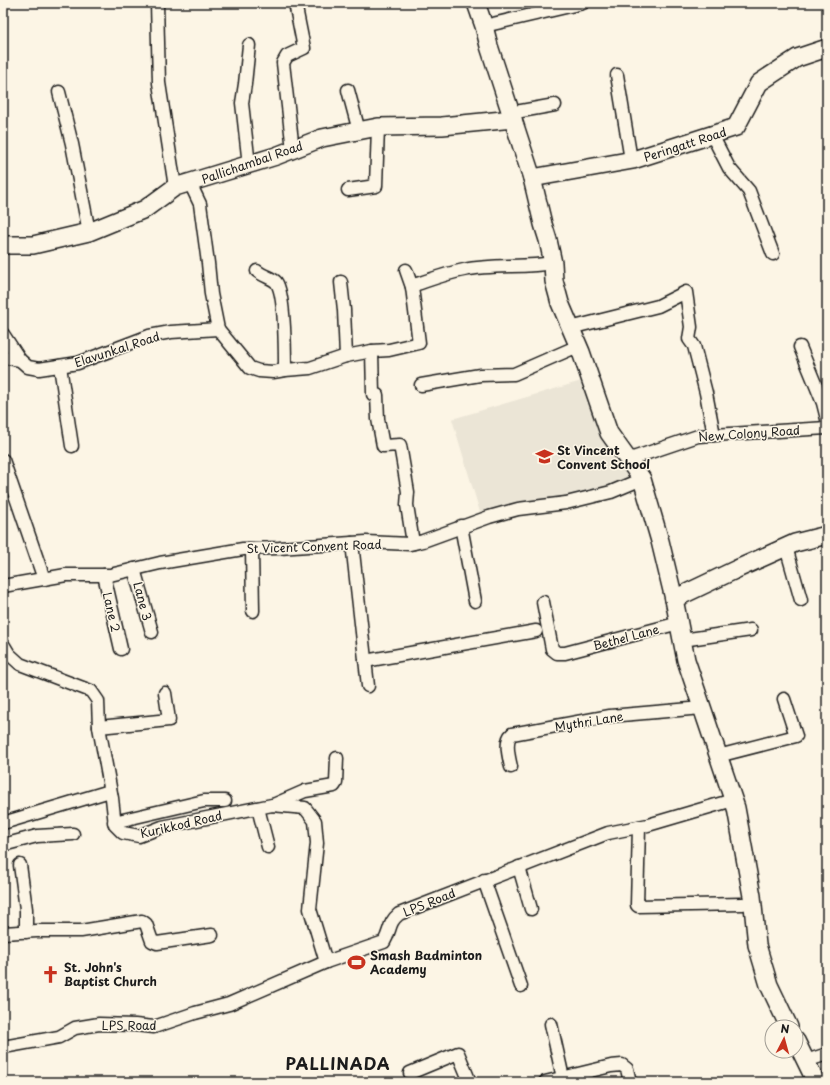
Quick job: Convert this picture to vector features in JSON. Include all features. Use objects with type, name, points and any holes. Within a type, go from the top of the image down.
[{"type":"street","points":[[157,3],[159,83],[183,185],[200,204],[211,294],[218,329],[250,368],[259,371],[273,372],[310,368],[346,356],[372,351],[389,350],[419,343],[412,287],[406,270]]},
{"type":"street","points":[[293,150],[283,63],[287,56],[304,48],[295,3]]},
{"type":"street","points":[[476,3],[532,178],[560,303],[578,346],[609,434],[642,479],[660,541],[674,599],[686,660],[736,808],[752,896],[757,945],[768,985],[785,1019]]},
{"type":"street","points":[[484,26],[583,3]]},
{"type":"street","points":[[249,45],[242,103],[249,165]]},
{"type":"street","name":"Peringatt Road","points":[[532,178],[631,160],[736,127],[759,83],[797,58],[827,48]]},
{"type":"street","points":[[617,75],[631,160]]},
{"type":"street","points":[[348,90],[359,131]]},
{"type":"street","points":[[59,92],[72,144],[89,232]]},
{"type":"street","points":[[512,116],[555,105]]},
{"type":"street","name":"Pallichambal Road","points":[[3,245],[33,244],[89,232],[145,209],[183,185],[249,165],[322,138],[378,127],[442,126],[512,116]]},
{"type":"street","points":[[348,190],[376,186],[378,127]]},
{"type":"street","points":[[712,135],[729,168],[749,191],[773,254]]},
{"type":"street","points":[[412,287],[464,270],[498,266],[536,266],[552,263]]},
{"type":"street","points":[[257,272],[275,281],[280,289],[284,333],[285,370]]},
{"type":"street","points":[[341,282],[346,356]]},
{"type":"street","points":[[570,328],[658,306],[686,292],[691,327],[689,339],[694,346],[706,393],[714,435]]},
{"type":"street","name":"Elavunkal Road","points":[[3,357],[20,360],[28,367],[39,369],[78,363],[149,336],[171,332],[218,329]]},
{"type":"street","points":[[3,334],[20,360]]},
{"type":"street","points":[[421,385],[480,374],[514,374],[578,346]]},
{"type":"street","points":[[800,347],[823,403],[827,419]]},
{"type":"street","points":[[372,351],[373,394],[377,395],[378,419],[383,446],[400,445],[408,492],[407,505],[413,543]]},
{"type":"street","points":[[60,366],[72,446]]},
{"type":"street","name":"New Colony Road","points":[[627,460],[698,436],[827,428]]},
{"type":"street","points":[[3,460],[44,579]]},
{"type":"street","name":"St Vicent Convent Road","points":[[3,586],[66,575],[110,575],[202,555],[243,549],[352,543],[413,543],[423,541],[489,517],[518,509],[566,503],[611,492],[642,479]]},
{"type":"street","points":[[461,526],[475,601]]},
{"type":"street","points":[[674,599],[795,543],[827,535]]},
{"type":"street","points":[[352,543],[368,686]]},
{"type":"street","points":[[786,547],[801,600]]},
{"type":"street","points":[[252,549],[253,611]]},
{"type":"street","name":"Lane 3","points":[[134,569],[152,632]]},
{"type":"street","name":"Lane 2","points":[[104,574],[121,649]]},
{"type":"street","name":"Bethel Lane","points":[[543,602],[552,649],[557,653],[565,653],[679,623]]},
{"type":"street","points":[[682,640],[751,630]]},
{"type":"street","points":[[365,661],[536,631]]},
{"type":"street","points":[[3,644],[9,654],[20,664],[91,691],[98,701],[100,727],[114,822],[204,801],[225,801]]},
{"type":"street","points":[[100,727],[169,720],[165,693]]},
{"type":"street","points":[[718,756],[796,736],[784,698]]},
{"type":"street","name":"Mythri Lane","points":[[511,767],[507,742],[509,736],[512,734],[610,716],[702,708]]},
{"type":"street","points":[[272,805],[305,791],[334,786],[336,783],[337,758]]},
{"type":"street","points":[[3,824],[110,791]]},
{"type":"street","name":"LPS Road","points":[[3,1046],[59,1036],[75,1028],[98,1024],[154,1027],[195,1013],[229,1004],[326,962],[384,942],[389,933],[392,920],[399,914],[608,833],[639,827],[733,800]]},
{"type":"street","name":"Kurikkod Road","points":[[114,822],[122,833],[138,836],[162,827],[272,805],[305,808],[315,821],[317,843],[310,909],[326,962]]},
{"type":"street","points":[[258,808],[268,847]]},
{"type":"street","points":[[639,827],[638,906],[743,904]]},
{"type":"street","points":[[3,845],[37,836],[73,834]]},
{"type":"street","points":[[20,865],[26,909],[26,932]]},
{"type":"street","points":[[519,867],[531,909]]},
{"type":"street","points":[[484,880],[522,986]]},
{"type":"street","points":[[3,933],[81,931],[142,922],[146,924],[152,941],[157,943],[212,935]]},
{"type":"street","points":[[550,1024],[564,1078]]},
{"type":"street","points":[[410,1073],[458,1053],[470,1082]]},
{"type":"street","points":[[806,1061],[827,1054]]},
{"type":"street","points":[[804,1057],[816,1082]]},
{"type":"street","points":[[545,1082],[611,1066],[622,1065],[627,1069],[630,1082]]},
{"type":"shaded area","name":"St Vincent Convent School","points":[[585,380],[642,479],[482,519],[452,419]]},
{"type":"place","name":"St Vincent Convent School","points":[[544,457]]},
{"type":"place","name":"Smash Badminton Academy","points":[[357,962]]},
{"type":"place","name":"St. John's Baptist Church","points":[[51,974]]},
{"type":"district","name":"PALLINADA","points":[[338,1063]]}]
